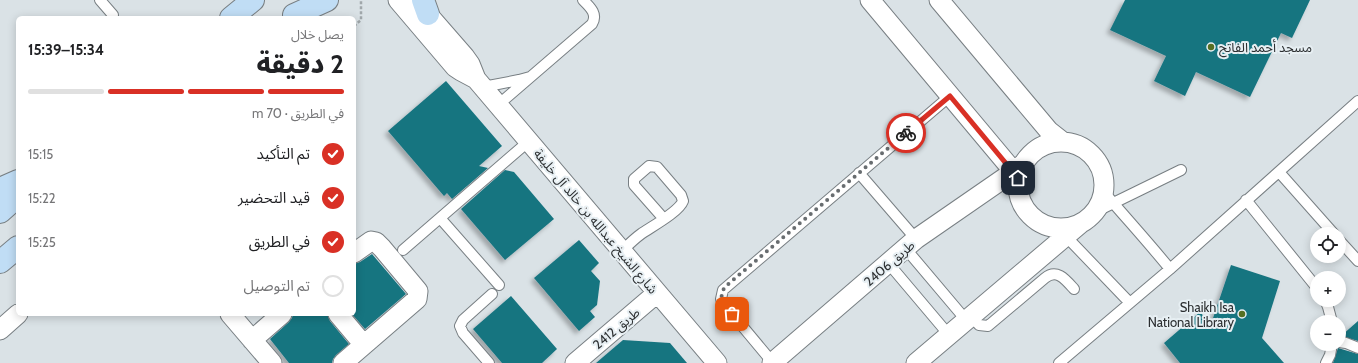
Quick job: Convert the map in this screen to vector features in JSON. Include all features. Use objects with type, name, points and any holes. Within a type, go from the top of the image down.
[{"type":"main road","points":[[233,16],[253,0]]},
{"type":"main road","points":[[293,16],[310,0]]},
{"type":"main road","points":[[294,16],[327,0]]},
{"type":"main road","points":[[0,189],[16,182]]},
{"type":"main road","points":[[0,212],[16,198]]},
{"type":"main road","points":[[0,262],[16,249]]},
{"type":"street","name":"شارع الشيخ عبدالله بن خالد آل خليفة","points":[[398,0],[455,67],[480,83]]},
{"type":"street","points":[[870,0],[950,96],[1018,172]]},
{"type":"street","points":[[939,0],[1049,131],[1063,142]]},
{"type":"street","name":"شارع الشيخ عبدالله بن خالد آل خليفة","points":[[422,5],[470,64],[480,83],[498,105],[717,363]]},
{"type":"street","points":[[916,363],[969,318],[1011,295],[1062,232],[1088,217],[1100,203],[1108,197],[1098,164],[1089,152],[1077,145],[1063,142],[1051,143],[1040,147],[1031,154],[1018,172],[1018,190],[1021,202],[1027,212],[1036,220],[1062,232]]},
{"type":"street","name":"طريق 2406","points":[[773,363],[911,244],[1018,172]]},
{"type":"street","points":[[344,363],[417,299],[418,291],[376,242],[371,241],[356,251]]},
{"type":"street","name":"طريق 2412","points":[[575,363],[657,293]]},
{"type":"street","points":[[0,330],[16,316]]},
{"type":"street","points":[[232,316],[272,363]]},
{"type":"street","points":[[252,340],[280,316]]},
{"type":"street","points":[[340,316],[364,345]]},
{"type":"lane","points":[[100,0],[114,16]]},
{"type":"lane","points":[[498,105],[592,24],[595,19],[595,15],[583,0]]},
{"type":"lane","points":[[480,83],[519,80],[532,76]]},
{"type":"lane","points":[[773,363],[723,303],[721,299],[723,290],[950,96]]},
{"type":"lane","points":[[1059,363],[1170,269],[1358,101]]},
{"type":"lane","points":[[403,250],[529,141]]},
{"type":"lane","points":[[622,251],[639,235],[664,219],[682,204],[683,198],[657,167],[649,166],[634,179],[634,185],[664,219]]},
{"type":"lane","points":[[1170,269],[1108,197],[1181,170]]},
{"type":"lane","points":[[1279,172],[1328,227]]},
{"type":"lane","points":[[859,173],[911,244],[969,318]]},
{"type":"lane","points":[[1246,200],[1310,279]]},
{"type":"lane","points":[[440,218],[499,285]]},
{"type":"lane","points":[[1062,232],[1130,303]]},
{"type":"lane","points":[[1346,248],[1358,261]]},
{"type":"lane","points":[[889,264],[949,335]]},
{"type":"lane","points":[[1011,295],[1052,274],[1060,275],[1074,289]]},
{"type":"lane","points":[[489,363],[462,333],[460,326],[463,320],[492,294]]},
{"type":"lane","points":[[1346,343],[1358,348]]},
{"type":"lane","points":[[1326,363],[1331,351]]},
{"type":"path","points":[[356,24],[361,20],[361,0]]},
{"type":"building","name":"مسجد أحمد الفاتح","points":[[1125,0],[1310,0],[1292,38],[1281,33],[1250,97],[1196,72],[1185,96],[1154,81],[1166,56],[1110,30]]},
{"type":"building","points":[[446,81],[502,146],[479,166],[488,168],[452,199],[447,193],[444,196],[388,131]]},
{"type":"building","points":[[505,170],[514,172],[554,219],[505,260],[461,209]]},
{"type":"building","points":[[579,240],[599,263],[591,271],[600,281],[597,305],[590,311],[595,317],[579,331],[534,278]]},
{"type":"building","points":[[372,254],[406,294],[365,329],[354,316],[356,316],[356,263]]},
{"type":"building","name":"Shaikh Isa National Library","points":[[1231,265],[1280,281],[1262,338],[1284,363],[1180,363],[1164,343],[1200,312],[1211,324]]},
{"type":"building","points":[[511,296],[557,349],[542,363],[502,363],[473,329]]},
{"type":"building","points":[[292,316],[328,316],[330,321],[349,344],[336,355],[332,363],[289,363],[270,339]]},
{"type":"building","points":[[1358,321],[1358,341],[1346,337],[1346,332]]},
{"type":"building","points":[[623,340],[670,343],[687,363],[596,363]]},
{"type":"building","points":[[1346,350],[1358,354],[1358,363],[1333,363],[1337,351]]},
{"type":"way so far","points":[[732,314],[721,299],[721,295],[726,286],[906,133]]},
{"type":"place","name":"مسجد أحمد الفاتح","points":[[1211,47]]},
{"type":"place","name":"Shaikh Isa National Library","points":[[1242,314]]},
{"type":"route","points":[[906,133],[950,96],[1018,178]]}]
